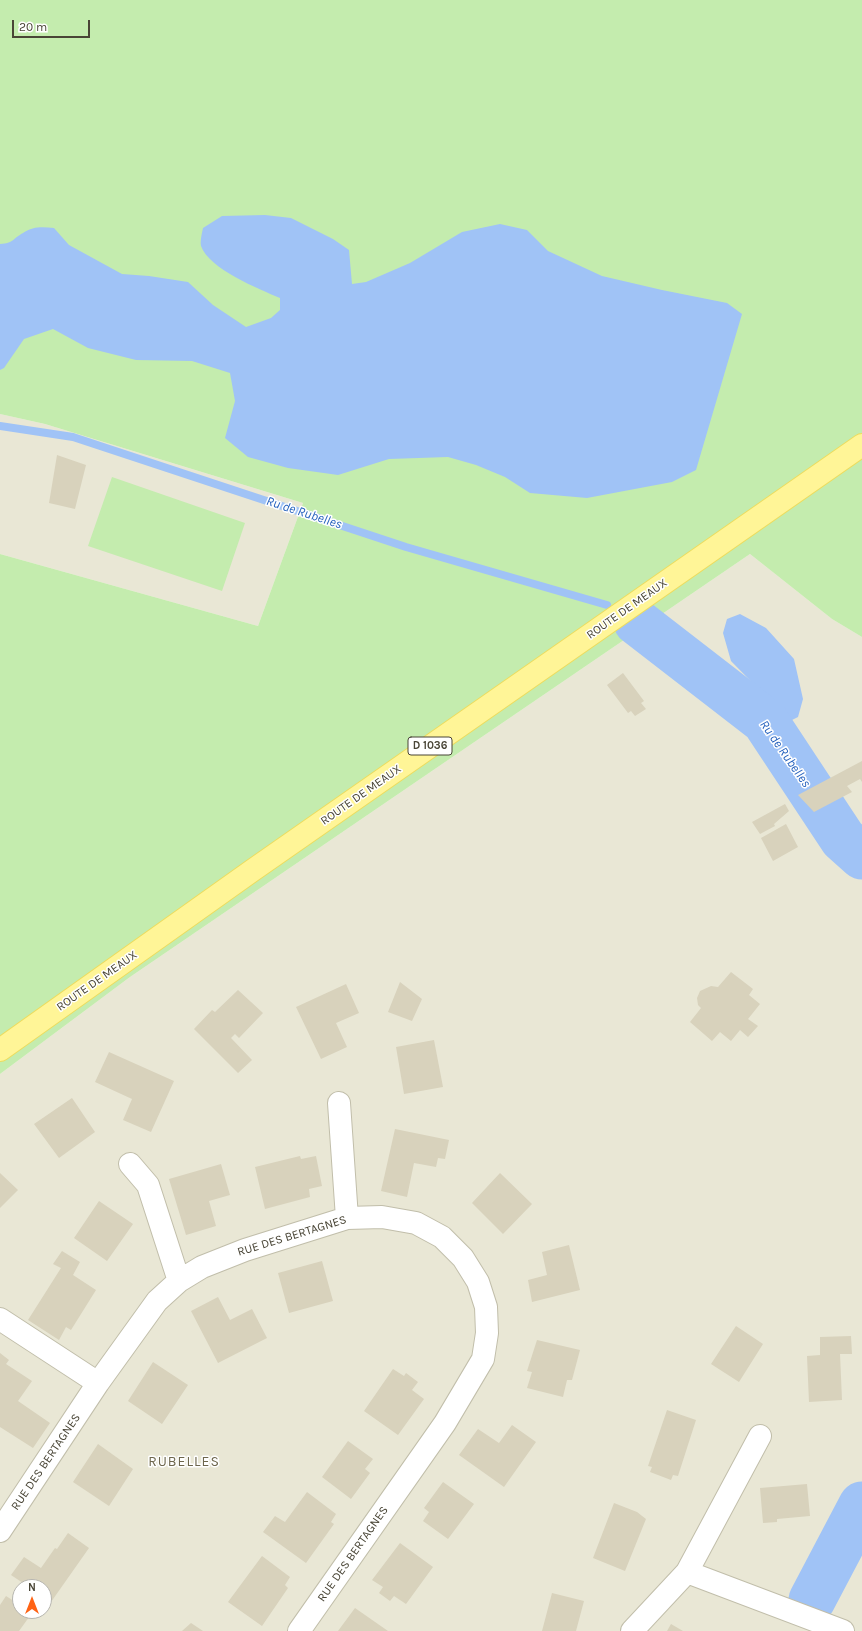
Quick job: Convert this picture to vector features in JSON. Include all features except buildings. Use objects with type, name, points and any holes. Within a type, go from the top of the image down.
[{"type":"main road","name":"ROUTE DE MEAUX","points":[[0,1050],[253,870],[862,445]]},
{"type":"street","points":[[340,1103],[347,1218]]},
{"type":"street","points":[[130,1164],[148,1185],[179,1281]]},
{"type":"street","name":"RUE DES BERTAGNES","points":[[0,1531],[98,1383],[157,1301],[179,1281],[202,1267],[245,1250],[347,1218],[382,1217],[416,1223],[442,1237],[464,1258],[478,1282],[486,1307],[487,1333],[483,1359],[445,1423],[299,1631]]},
{"type":"street","points":[[0,1319],[98,1383]]},
{"type":"street","points":[[632,1631],[687,1572],[760,1436]]},
{"type":"street","points":[[687,1572],[843,1631]]},
{"type":"shaded area","points":[[0,414],[45,424],[303,503],[258,626],[0,554]]},
{"type":"shaded area","points":[[750,554],[832,619],[862,637],[862,1631],[0,1631],[0,1074],[130,977]]},
{"type":"green space","points":[[0,0],[862,0],[862,637],[832,619],[750,554],[130,977],[0,1074],[0,554],[258,626],[303,503],[45,424],[0,414]]},
{"type":"green space","points":[[112,477],[245,523],[222,591],[88,546]]},
{"type":"water","points":[[265,215],[291,218],[333,239],[349,250],[352,284],[366,282],[410,263],[462,232],[500,224],[527,230],[548,251],[602,276],[727,303],[742,314],[696,470],[672,482],[587,498],[530,493],[505,477],[476,465],[448,457],[389,459],[338,475],[288,468],[248,457],[225,438],[235,401],[230,373],[192,361],[136,360],[88,348],[53,329],[24,339],[4,368],[0,370],[0,244],[11,242],[19,235],[34,228],[54,228],[69,245],[122,274],[149,276],[188,282],[213,305],[246,327],[271,318],[280,310],[280,298],[236,277],[214,263],[201,246],[201,237],[203,228],[222,216]]},
{"type":"water","points":[[740,614],[766,628],[794,659],[803,699],[798,717],[790,721],[731,661],[723,633],[727,619]]},
{"type":"waterway","name":"Ru de Rubelles","points":[[0,426],[73,437],[406,547],[607,605]]},
{"type":"waterway","name":"Ru de Rubelles","points":[[637,622],[765,721],[843,839],[862,856]]},
{"type":"waterway","name":"Ru de Rubelles","points":[[812,1600],[862,1505]]},
{"type":"district","name":"RUBELLES","points":[[184,1462]]}]
